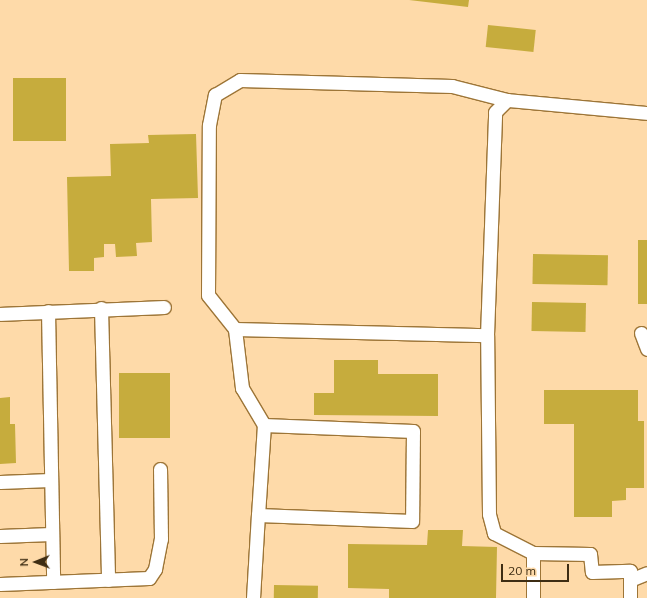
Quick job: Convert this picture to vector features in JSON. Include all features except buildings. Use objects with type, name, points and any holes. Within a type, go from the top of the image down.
[{"type":"lane","points":[[253,598],[264,426],[242,388],[235,329],[208,295],[209,125],[215,95],[240,80],[452,86],[506,100],[647,113]]},
{"type":"lane","points":[[506,100],[495,112],[487,335],[489,514],[494,533],[533,553],[590,554],[592,572],[630,571],[630,598]]},
{"type":"lane","points":[[0,314],[102,308],[164,307]]},
{"type":"lane","points":[[102,308],[108,580]]},
{"type":"lane","points":[[48,311],[52,582]]},
{"type":"lane","points":[[235,329],[487,335]]},
{"type":"lane","points":[[641,332],[647,349]]},
{"type":"lane","points":[[258,515],[412,521],[413,431],[264,426]]},
{"type":"lane","points":[[0,584],[149,578],[155,569],[161,539],[160,468]]},
{"type":"lane","points":[[0,482],[50,480]]},
{"type":"lane","points":[[0,536],[51,534]]},
{"type":"lane","points":[[533,553],[533,598]]},
{"type":"lane","points":[[630,580],[647,573]]}]
